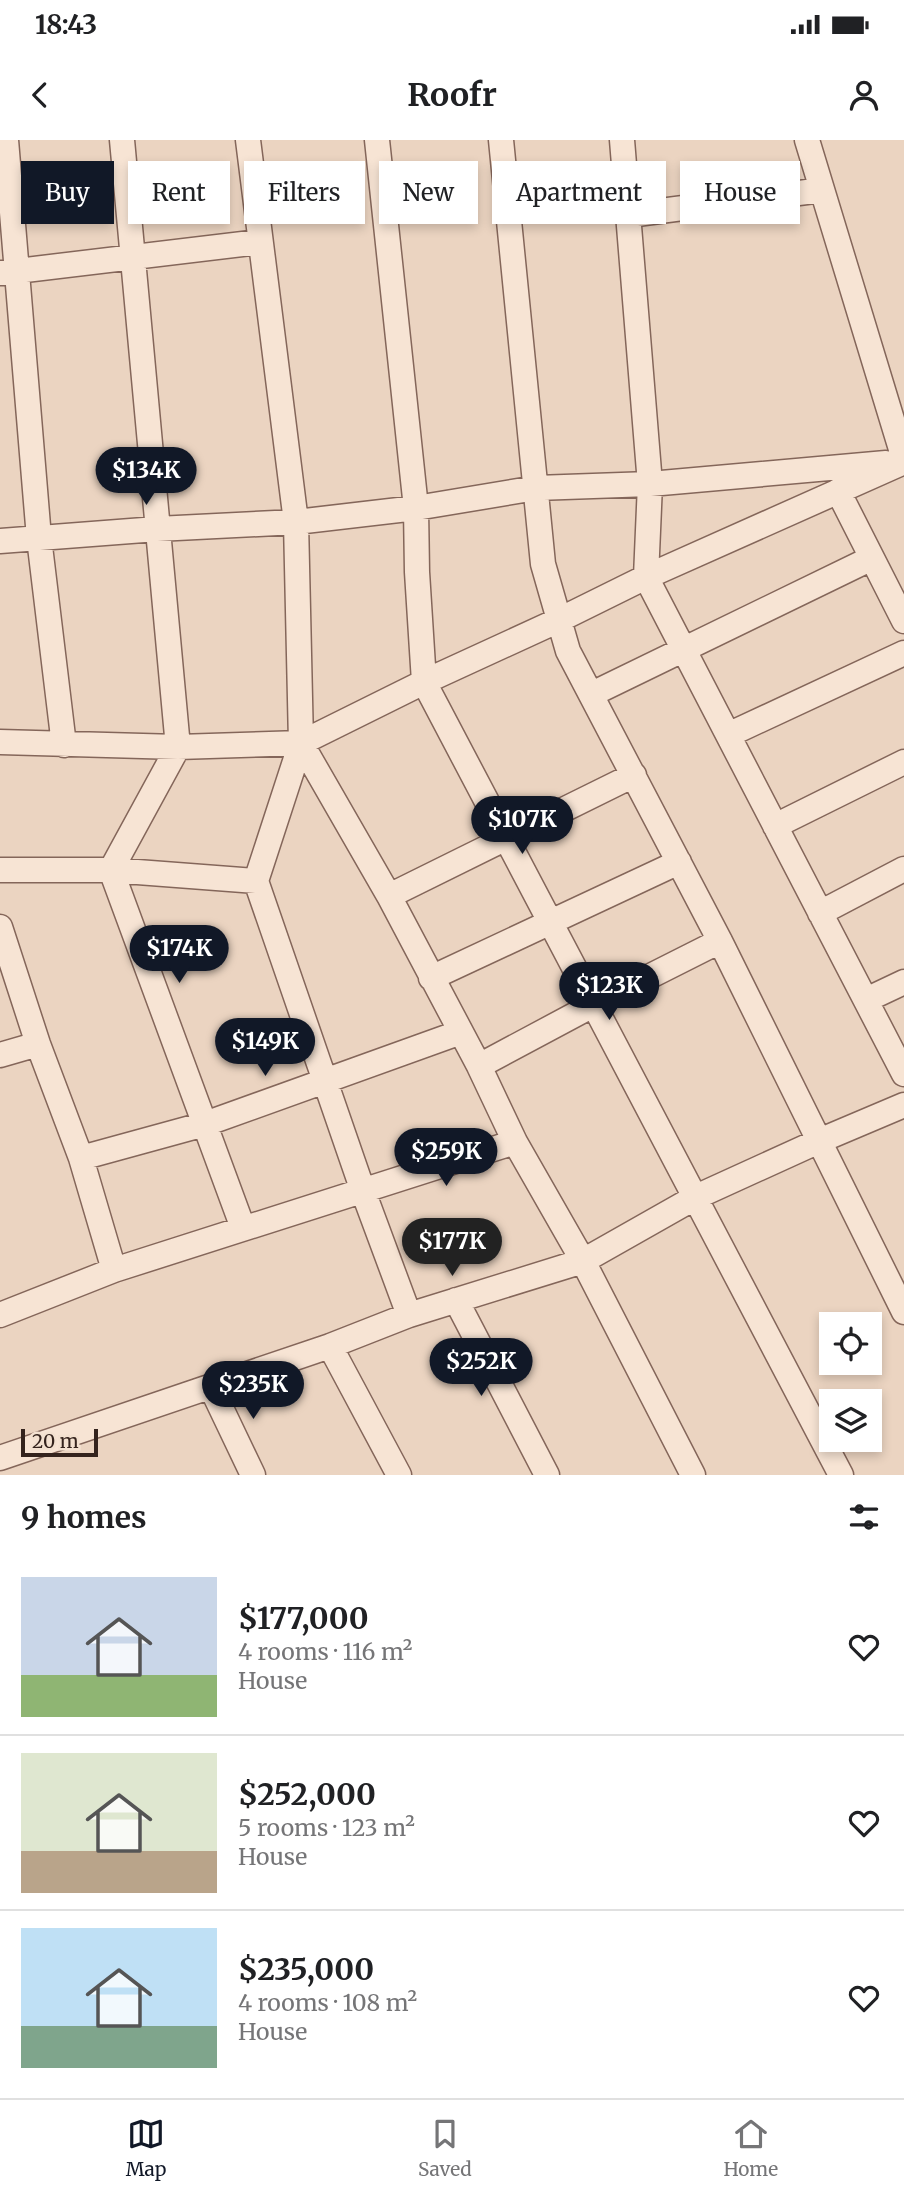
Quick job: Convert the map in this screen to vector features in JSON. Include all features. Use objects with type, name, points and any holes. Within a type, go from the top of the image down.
[{"type":"street","points":[[6,140],[9,273],[64,745]]},
{"type":"street","points":[[122,140],[178,747],[111,870],[243,1228]]},
{"type":"street","points":[[248,140],[296,522],[301,743],[256,881],[324,1081],[409,1315]]},
{"type":"street","points":[[377,140],[416,508],[424,682],[841,1475]]},
{"type":"street","points":[[501,140],[543,564],[568,651],[720,941],[904,1312]]},
{"type":"street","points":[[622,140],[624,161]]},
{"type":"street","points":[[807,140],[904,461]]},
{"type":"street","points":[[666,210],[822,190]]},
{"type":"street","points":[[630,224],[650,484],[646,577],[904,1074]]},
{"type":"street","points":[[9,273],[259,243]]},
{"type":"street","points":[[0,541],[296,522],[416,508],[536,488],[650,484],[904,461]]},
{"type":"street","points":[[0,742],[178,747],[301,743],[646,577],[904,461]]},
{"type":"street","points":[[838,491],[901,608]]},
{"type":"street","points":[[592,694],[872,558]]},
{"type":"street","points":[[728,735],[904,653]]},
{"type":"street","points":[[301,743],[389,896],[479,1066],[515,1142],[583,1261],[693,1475]]},
{"type":"street","points":[[775,826],[904,762]]},
{"type":"street","points":[[389,896],[634,775]]},
{"type":"street","points":[[431,978],[679,862]]},
{"type":"street","points":[[820,913],[904,869]]},
{"type":"street","points":[[0,870],[111,870],[256,881]]},
{"type":"street","points":[[0,927],[38,1044],[81,1158],[114,1270]]},
{"type":"street","points":[[479,1066],[720,941]]},
{"type":"street","points":[[866,1000],[904,982]]},
{"type":"street","points":[[81,1158],[205,1124],[461,1032]]},
{"type":"street","points":[[0,1055],[38,1044]]},
{"type":"street","points":[[0,1458],[330,1346],[409,1315],[583,1261],[696,1197],[904,1105]]},
{"type":"street","points":[[0,1315],[114,1270],[515,1142]]},
{"type":"street","points":[[456,1300],[547,1475]]},
{"type":"street","points":[[330,1346],[399,1475]]},
{"type":"street","points":[[211,1387],[253,1475]]}]
